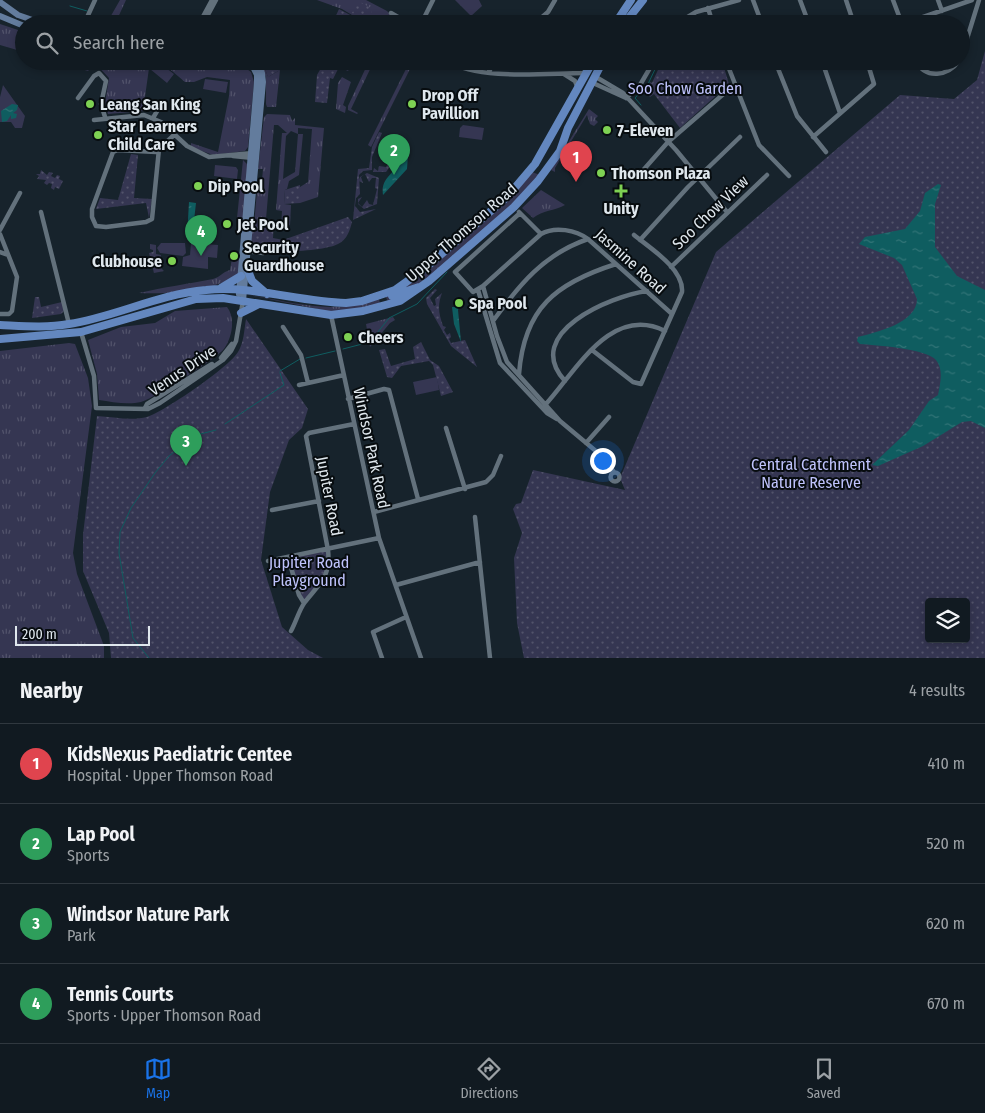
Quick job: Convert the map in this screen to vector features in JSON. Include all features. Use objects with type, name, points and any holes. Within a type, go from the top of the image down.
[{"type":"main road","points":[[626,15],[631,0]]},
{"type":"main road","points":[[624,15],[643,0]]},
{"type":"main road","points":[[0,2],[18,15]]},
{"type":"main road","points":[[0,16],[15,22]]},
{"type":"main road","points":[[254,70],[257,82],[254,156]]},
{"type":"main road","points":[[242,291],[241,276],[246,251],[254,156],[263,82],[260,70]]},
{"type":"main road","name":"Upper Thomson Road","points":[[0,325],[41,326],[69,324],[173,295],[220,289],[346,303],[394,290],[423,270],[506,197],[530,171],[579,90],[589,70]]},
{"type":"main road","name":"Upper Thomson Road","points":[[0,339],[81,332],[196,299],[223,298],[331,315],[381,307],[400,301],[421,286],[514,207],[542,176],[560,151],[568,128],[599,70]]},
{"type":"main road","points":[[530,171],[541,170],[542,176]]},
{"type":"main road","points":[[246,251],[252,281],[269,295]]},
{"type":"main road","points":[[242,291],[248,268]]},
{"type":"main road","points":[[220,289],[241,276]]},
{"type":"main road","points":[[381,295],[389,298],[409,288],[421,286]]},
{"type":"main road","name":"Venus Drive","points":[[241,301],[242,291]]},
{"type":"main road","points":[[381,295],[381,307]]},
{"type":"main road","points":[[223,298],[231,302],[240,313],[260,304]]},
{"type":"street","points":[[88,15],[95,0]]},
{"type":"street","points":[[204,15],[212,0]]},
{"type":"street","points":[[208,15],[216,0]]},
{"type":"street","points":[[425,15],[432,0]]},
{"type":"street","points":[[544,15],[555,0]]},
{"type":"street","points":[[689,15],[739,0]]},
{"type":"street","points":[[753,0],[759,15]]},
{"type":"street","points":[[800,0],[806,15]]},
{"type":"street","points":[[846,0],[851,15]]},
{"type":"street","points":[[893,0],[899,15]]},
{"type":"street","points":[[938,0],[942,11]]},
{"type":"street","points":[[930,15],[972,0]]},
{"type":"street","points":[[970,29],[979,0]]},
{"type":"street","points":[[708,8],[710,15]]},
{"type":"street","points":[[472,70],[561,73],[583,73],[588,70]]},
{"type":"street","points":[[626,98],[640,85],[649,70]]},
{"type":"street","points":[[729,70],[759,145],[789,176]]},
{"type":"street","points":[[779,70],[793,107],[826,152]]},
{"type":"street","points":[[825,70],[840,113]]},
{"type":"street","points":[[813,136],[869,90],[874,84],[870,70]]},
{"type":"street","points":[[925,70],[936,74],[950,70]]},
{"type":"street","points":[[78,98],[94,76],[99,73],[102,75],[106,82],[101,104],[105,118]]},
{"type":"street","points":[[561,73],[567,74],[575,81],[579,90]]},
{"type":"street","points":[[594,80],[623,93],[699,176],[727,212]]},
{"type":"street","points":[[638,176],[668,142],[734,84]]},
{"type":"street","points":[[153,118],[160,106]]},
{"type":"street","points":[[94,120],[139,115],[153,118],[187,146],[209,157],[254,156]]},
{"type":"street","points":[[159,149],[152,219],[146,222],[106,227],[96,226],[92,217],[92,209],[113,152],[121,150],[154,152],[174,135]]},
{"type":"street","points":[[640,240],[699,176],[740,137]]},
{"type":"street","name":"Soo Chow View","points":[[671,267],[767,175]]},
{"type":"street","points":[[0,230],[2,220],[20,193]]},
{"type":"street","points":[[514,207],[520,213],[541,234],[483,286],[474,292],[471,291],[455,272],[520,213]]},
{"type":"street","points":[[41,212],[69,324]]},
{"type":"street","name":"Jasmine Road","points":[[541,234],[548,231],[573,231],[588,239],[672,314]]},
{"type":"street","points":[[0,234],[17,277],[13,308],[8,314],[0,314]]},
{"type":"street","points":[[592,350],[638,384],[643,380],[665,332],[682,287],[680,277],[671,267],[634,235]]},
{"type":"street","points":[[493,321],[519,285],[540,266],[567,247],[588,239]]},
{"type":"street","points":[[246,251],[263,253]]},
{"type":"street","points":[[0,252],[8,255]]},
{"type":"street","points":[[519,374],[524,343],[530,325],[546,302],[577,278],[616,264]]},
{"type":"street","points":[[483,286],[505,357],[560,420],[605,460],[614,472]]},
{"type":"street","points":[[478,290],[500,363],[547,413],[560,420]]},
{"type":"street","points":[[566,381],[554,365],[553,353],[555,345],[569,326],[580,316],[607,300],[628,293],[647,290]]},
{"type":"street","name":"Venus Drive","points":[[81,332],[94,376],[96,408],[145,408],[160,403],[223,360],[231,351],[235,341],[241,301]]},
{"type":"street","name":"Windsor Park Road","points":[[331,315],[379,538],[421,658]]},
{"type":"street","points":[[546,404],[603,338],[624,329],[648,326],[665,332]]},
{"type":"street","points":[[283,327],[301,355],[308,383]]},
{"type":"street","points":[[299,385],[344,375]]},
{"type":"street","points":[[348,399],[384,389],[390,390],[418,499]]},
{"type":"street","points":[[586,443],[609,417]]},
{"type":"street","name":"Jupiter Road","points":[[292,631],[304,604],[329,568],[328,550],[306,436],[309,433],[354,424]]},
{"type":"street","points":[[446,428],[464,489]]},
{"type":"street","points":[[374,512],[418,499],[464,489],[490,479],[501,456]]},
{"type":"street","points":[[272,510],[319,501]]},
{"type":"street","points":[[475,518],[490,658]]},
{"type":"street","points":[[268,561],[379,538]]},
{"type":"street","points":[[288,558],[299,595],[304,604]]},
{"type":"street","points":[[396,585],[480,562]]},
{"type":"street","points":[[382,658],[373,632],[406,617]]},
{"type":"green space","points":[[120,0],[126,0],[119,15],[111,15]]},
{"type":"green space","points":[[317,0],[366,0],[387,11],[391,15],[352,15],[342,9]]},
{"type":"green space","points":[[455,0],[479,0],[482,6],[470,15]]},
{"type":"green space","points":[[358,1],[373,9],[370,15],[356,15],[352,13]]},
{"type":"green space","points":[[339,9],[350,15],[336,15]]},
{"type":"green space","points":[[0,24],[15,29],[15,49],[0,45]]},
{"type":"green space","name":"Central Catchment Nature Reserve","points":[[985,51],[985,658],[524,658],[517,623],[514,558],[522,533],[513,509],[516,504],[521,503],[533,470],[625,490],[620,478],[716,252],[900,95],[954,99],[977,80]]},
{"type":"green space","points":[[102,70],[149,70],[143,111],[108,114],[105,103],[109,78]]},
{"type":"green space","points":[[151,70],[169,70],[174,74],[167,83]]},
{"type":"green space","points":[[171,70],[248,70],[251,72],[254,82],[248,147],[245,151],[213,155],[191,147],[191,143],[218,152],[229,96],[230,80],[207,77],[194,82],[185,82]]},
{"type":"green space","points":[[263,70],[266,70],[268,77],[280,70],[276,107],[267,107],[266,104],[266,77]]},
{"type":"green space","points":[[265,70],[280,70],[268,77]]},
{"type":"green space","points":[[320,70],[338,70],[333,79],[330,78],[327,103],[315,102],[317,75]]},
{"type":"green space","points":[[365,70],[370,70],[351,109],[358,113],[348,110],[348,106]]},
{"type":"green space","points":[[406,70],[410,70],[371,147],[368,145]]},
{"type":"green space","name":"Soo Chow Garden","points":[[658,70],[725,70],[729,84],[680,128],[654,94],[650,97],[644,89],[650,82],[652,83]]},
{"type":"green space","points":[[342,77],[351,82],[343,105],[346,107],[345,113],[336,109],[338,83]]},
{"type":"green space","points":[[205,79],[228,82],[226,93],[203,89]]},
{"type":"green space","points":[[3,85],[25,116],[22,128],[15,128],[11,122],[0,122],[0,97]]},
{"type":"green space","points":[[589,109],[598,116],[595,119],[598,122],[594,126],[590,124],[587,115],[555,168],[555,172],[551,170]]},
{"type":"green space","points":[[267,114],[290,115],[292,121],[295,118],[295,125],[324,128],[318,197],[300,203],[300,187],[308,182],[312,129],[298,128],[298,134],[303,134],[299,175],[289,181],[285,190],[284,204],[291,205],[290,225],[281,228],[282,211],[276,210],[282,133],[287,133],[278,125],[274,125],[266,219],[254,225],[258,180],[262,180],[263,169],[258,169],[264,117]],"holes":[[[291,131],[298,134],[295,172],[283,179],[286,136]]]},
{"type":"green space","points":[[463,125],[484,128],[482,140],[459,137],[460,128]]},
{"type":"green space","points":[[379,132],[382,133],[372,157],[372,170],[363,171],[359,175],[360,194],[356,198],[355,206],[360,212],[376,209],[353,220],[358,169],[369,168],[372,147]]},
{"type":"green space","points":[[384,138],[392,138],[395,160],[386,172],[373,172],[374,168],[378,171],[379,166],[386,167],[392,156],[390,155],[392,148],[386,145],[387,141],[382,141]]},
{"type":"green space","points":[[131,154],[138,155],[134,198],[152,199],[149,218],[146,203],[96,209],[100,198],[118,200]]},
{"type":"green space","points":[[243,160],[248,165],[244,218],[237,218]]},
{"type":"green space","points":[[215,165],[236,167],[238,170],[237,179],[214,176]]},
{"type":"green space","points":[[41,170],[47,175],[49,172],[53,173],[51,176],[55,178],[57,175],[60,176],[59,179],[63,181],[59,189],[55,187],[54,190],[51,188],[52,184],[49,183],[47,185],[44,183],[46,180],[37,179],[39,176],[36,174],[40,174]]},
{"type":"green space","points":[[532,172],[540,175],[538,181],[429,281],[390,305],[384,294],[395,290]]},
{"type":"green space","points":[[367,173],[379,178],[377,204],[364,209],[358,204],[362,207],[367,200],[369,204],[373,205],[377,189],[375,188],[376,178],[372,178],[369,182],[365,174]]},
{"type":"green space","points":[[300,185],[300,203],[284,204],[285,190]]},
{"type":"green space","points":[[541,190],[565,205],[541,213],[533,218],[522,208]]},
{"type":"green space","points":[[348,217],[352,222],[348,234],[344,240],[331,246],[311,250],[265,251],[258,249],[249,241],[251,225],[266,219],[274,220],[273,238],[283,240]]},
{"type":"green space","points":[[161,243],[185,243],[186,253],[183,256],[160,253],[157,248]]},
{"type":"green space","points":[[191,243],[218,245],[217,258],[208,257],[208,269],[182,266],[183,257],[190,255]]},
{"type":"green space","points":[[150,244],[156,245],[156,254],[161,255],[161,268],[164,271],[154,273],[149,253],[153,252],[150,249]]},
{"type":"green space","points":[[239,254],[239,275],[227,281],[190,291],[139,293],[216,278],[230,270],[232,258]]},
{"type":"green space","points":[[435,289],[437,290],[430,298],[434,306],[436,305],[435,299],[442,293],[439,302],[440,318],[443,326],[446,327],[444,330],[447,335],[450,333],[451,337],[449,339],[451,343],[465,340],[477,367],[451,346],[427,304],[426,298]]},
{"type":"green space","points":[[249,295],[314,306],[345,306],[379,299],[380,304],[332,312]]},
{"type":"green space","points":[[35,297],[39,297],[41,307],[62,302],[64,311],[61,314],[32,318]]},
{"type":"green space","points":[[227,307],[232,323],[229,340],[223,350],[208,362],[170,387],[141,402],[125,403],[99,400],[97,374],[88,340],[121,327],[155,323],[175,311]]},
{"type":"green space","points":[[393,317],[395,320],[390,323],[370,347],[366,324]]},
{"type":"green space","points":[[246,319],[308,409],[302,428],[289,440],[270,492],[261,560],[282,627],[308,650],[323,658],[111,658],[109,633],[83,571],[83,535],[97,416],[129,419],[147,417],[181,398],[210,378],[238,352],[243,340]]},
{"type":"green space","points":[[421,342],[430,360],[439,366],[453,392],[441,396],[433,365],[429,361],[401,366],[392,378],[387,377],[379,350],[385,349],[391,366],[415,359],[413,347]]},
{"type":"green space","points":[[69,343],[75,344],[88,378],[92,406],[73,553],[77,574],[104,646],[104,658],[0,658],[0,351]]},
{"type":"green space","points":[[437,377],[439,390],[416,395],[413,382]]},
{"type":"green space","name":"Jupiter Road Playground","points":[[328,550],[329,568],[304,603],[288,557]]},
{"type":"water","points":[[12,104],[18,105],[17,110],[13,113],[17,114],[16,118],[11,119],[11,115],[7,121],[2,122],[1,111]]},
{"type":"water","points":[[406,155],[408,155],[407,169],[383,195],[384,183],[396,167],[399,156],[406,158]]},
{"type":"water","points":[[938,184],[941,185],[935,204],[935,247],[957,276],[985,290],[985,428],[971,421],[962,422],[923,446],[878,466],[872,465],[909,430],[929,401],[938,395],[941,373],[936,360],[931,356],[912,350],[860,344],[857,341],[858,337],[885,329],[903,320],[915,307],[917,299],[902,265],[894,258],[859,244],[865,237],[905,229],[920,211],[925,193]]},
{"type":"water","points":[[189,202],[196,203],[192,238],[187,237]]},
{"type":"water","points":[[458,301],[462,301],[458,310],[461,342],[454,324],[452,307],[457,307]]},
{"type":"waterway","points":[[70,6],[87,11]]},
{"type":"waterway","points":[[641,105],[635,98],[648,84],[655,70]]},
{"type":"waterway","points":[[343,349],[370,342],[389,318],[417,304],[447,272]]},
{"type":"waterway","points":[[306,358],[335,351]]},
{"type":"waterway","points":[[280,371],[300,359]]},
{"type":"waterway","points":[[225,424],[284,385],[280,373]]},
{"type":"waterway","points":[[149,658],[133,638],[119,553],[120,532],[131,508],[169,456],[184,444],[189,437],[216,430]]},
{"type":"place","name":"Leang San King","points":[[90,104]]},
{"type":"place","name":"Drop Off Pavillion","points":[[412,104]]},
{"type":"place","name":"7-Eleven","points":[[607,130]]},
{"type":"place","name":"Star Learners Child Care","points":[[98,135]]},
{"type":"place","name":"Thomson Plaza","points":[[601,173]]},
{"type":"place","name":"Lap Pool","points":[[394,175]]},
{"type":"place","name":"KidsNexus Paediatric Centee","points":[[576,182]]},
{"type":"place","name":"Dip Pool","points":[[198,186]]},
{"type":"place","name":"Unity","points":[[621,191]]},
{"type":"place","name":"Jet Pool","points":[[227,224]]},
{"type":"place","name":"Tennis Courts","points":[[201,256]]},
{"type":"place","name":"Security Guardhouse","points":[[234,256]]},
{"type":"place","name":"Clubhouse","points":[[172,261]]},
{"type":"place","name":"Spa Pool","points":[[459,303]]},
{"type":"place","name":"Cheers","points":[[348,337]]},
{"type":"place","name":"Windsor Nature Park","points":[[186,466]]}]
